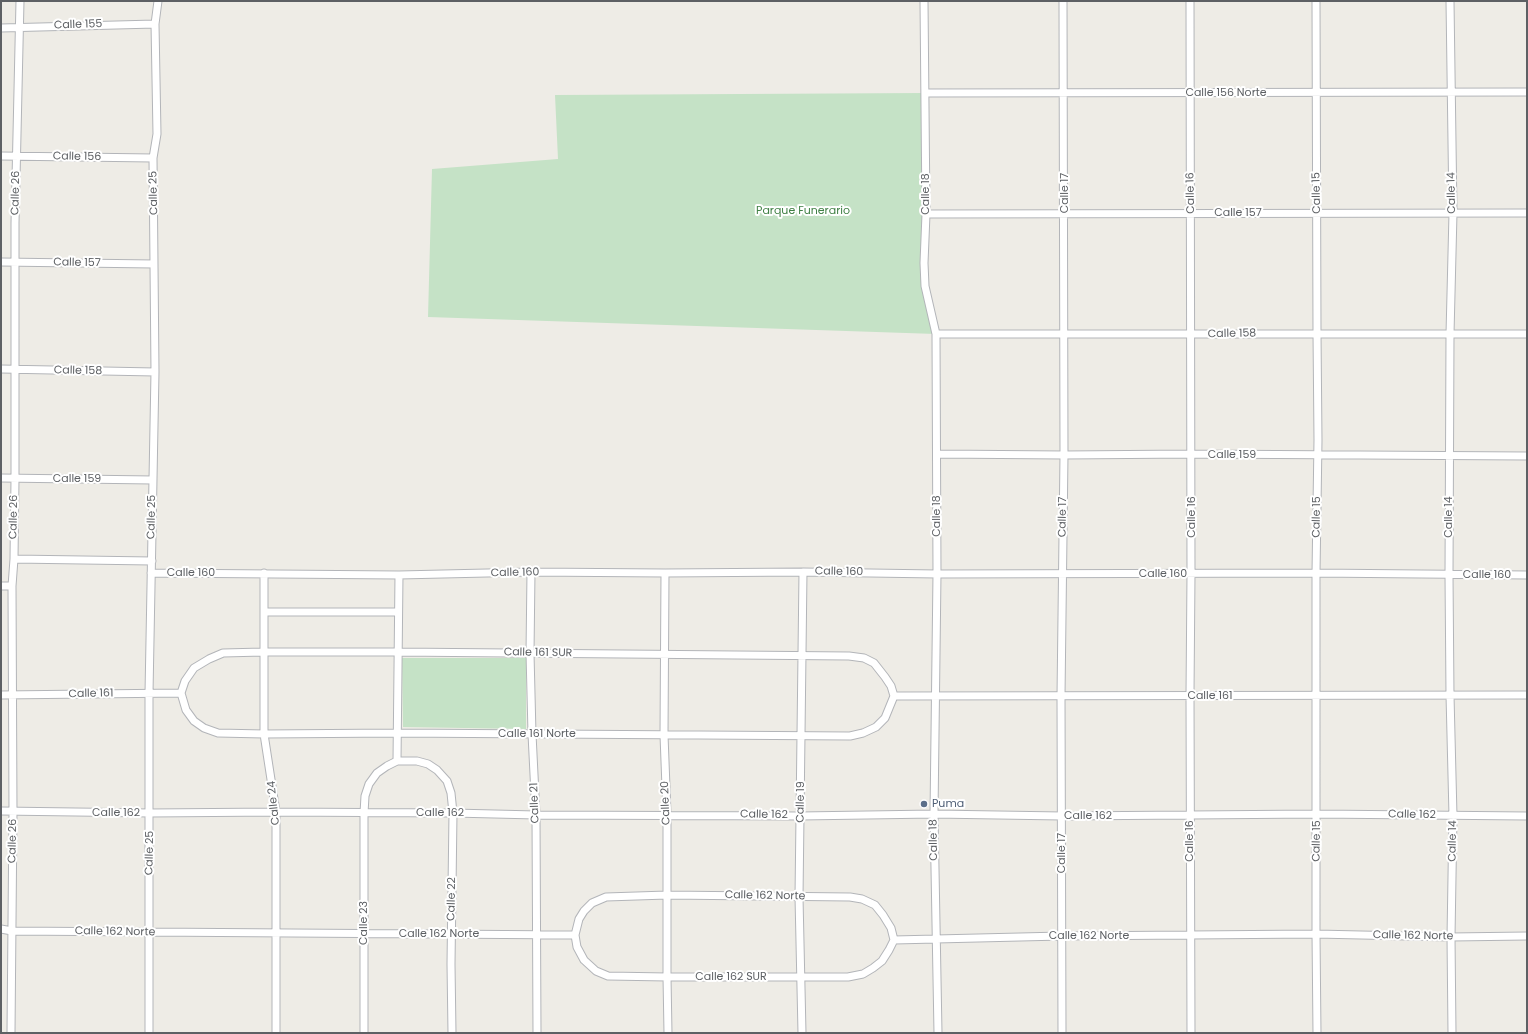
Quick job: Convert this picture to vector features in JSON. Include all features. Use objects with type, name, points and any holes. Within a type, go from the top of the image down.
[{"type":"street","name":"Calle 26","points":[[11,1033],[13,812],[12,586],[14,560],[15,479],[16,157],[20,1]]},
{"type":"street","name":"Calle 25","points":[[149,1033],[149,693],[155,372],[153,158],[157,134],[155,24],[158,1]]},
{"type":"street","name":"Calle 18","points":[[924,1],[926,214],[925,286],[936,334],[937,574],[934,814],[938,1033]]},
{"type":"street","name":"Calle 17","points":[[1062,1033],[1061,696],[1064,456],[1064,1]]},
{"type":"street","name":"Calle 16","points":[[1190,1],[1192,454],[1190,696],[1191,1033]]},
{"type":"street","name":"Calle 15","points":[[1316,1],[1318,455],[1316,573],[1317,1033]]},
{"type":"street","name":"Calle 14","points":[[1450,1],[1453,213],[1450,334],[1449,575],[1453,816],[1451,937],[1452,1033]]},
{"type":"street","name":"Calle 155","points":[[1,28],[155,24]]},
{"type":"street","name":"Calle 156 Norte","points":[[925,93],[1527,92]]},
{"type":"street","name":"Calle 156","points":[[1,156],[153,158]]},
{"type":"street","name":"Calle 157","points":[[926,214],[1527,213]]},
{"type":"street","name":"Calle 157","points":[[1,262],[154,264]]},
{"type":"street","name":"Calle 158","points":[[936,334],[1527,334]]},
{"type":"street","name":"Calle 158","points":[[1,369],[155,372]]},
{"type":"street","name":"Calle 159","points":[[937,454],[1064,456],[1192,454],[1527,456]]},
{"type":"street","name":"Calle 159","points":[[1,478],[152,480]]},
{"type":"street","name":"Calle 160","points":[[14,560],[152,562]]},
{"type":"street","name":"Calle 160","points":[[151,573],[399,575],[531,572],[803,572],[937,574],[1316,573],[1527,575]]},
{"type":"street","name":"Calle 21","points":[[531,572],[530,653],[536,815],[537,1033]]},
{"type":"street","name":"Calle 19","points":[[802,1033],[800,816],[803,572]]},
{"type":"street","name":"Calle 20","points":[[665,573],[664,735],[667,814],[668,1033]]},
{"type":"street","name":"Calle 24","points":[[264,574],[264,734],[276,812],[276,1033]]},
{"type":"street","points":[[397,761],[396,733],[399,575]]},
{"type":"street","points":[[1,586],[12,586]]},
{"type":"street","points":[[264,612],[398,612]]},
{"type":"street","name":"Calle 161 SUR","points":[[181,693],[185,681],[194,668],[223,653],[397,652],[848,656],[864,658],[874,663],[891,686],[894,696]]},
{"type":"street","name":"Calle 161","points":[[1,695],[181,693]]},
{"type":"street","name":"Calle 161 Norte","points":[[181,693],[186,710],[194,721],[204,728],[218,733],[264,734],[396,733],[850,736],[864,733],[876,727],[884,718],[894,696]]},
{"type":"street","name":"Calle 161","points":[[894,696],[1527,695]]},
{"type":"street","name":"Calle 22","points":[[397,761],[417,761],[428,764],[437,770],[447,781],[451,793],[453,813],[451,934],[452,1033]]},
{"type":"street","name":"Calle 23","points":[[364,1033],[365,796],[369,784],[377,773],[397,761]]},
{"type":"street","name":"Calle 162","points":[[1,811],[800,816],[934,814],[1062,816],[1317,814],[1527,816]]},
{"type":"street","name":"Calle 162 Norte","points":[[1,929],[12,931],[275,934],[364,933],[575,935],[579,919],[584,911],[592,903],[606,896],[667,895],[850,897],[862,899],[874,905],[883,915],[891,928],[894,940],[1062,936],[1316,934],[1451,937],[1527,936]]},
{"type":"street","name":"Calle 162 SUR","points":[[575,935],[577,947],[584,960],[596,971],[608,976],[667,977],[848,977],[862,974],[882,961],[894,940]]},
{"type":"green space","name":"Parque Funerario","points":[[925,93],[921,282],[936,334],[428,317],[432,169],[558,159],[555,95]]},
{"type":"green space","points":[[402,658],[526,658],[526,729],[403,727]]},
{"type":"place","name":"Puma","points":[[924,804]]}]
